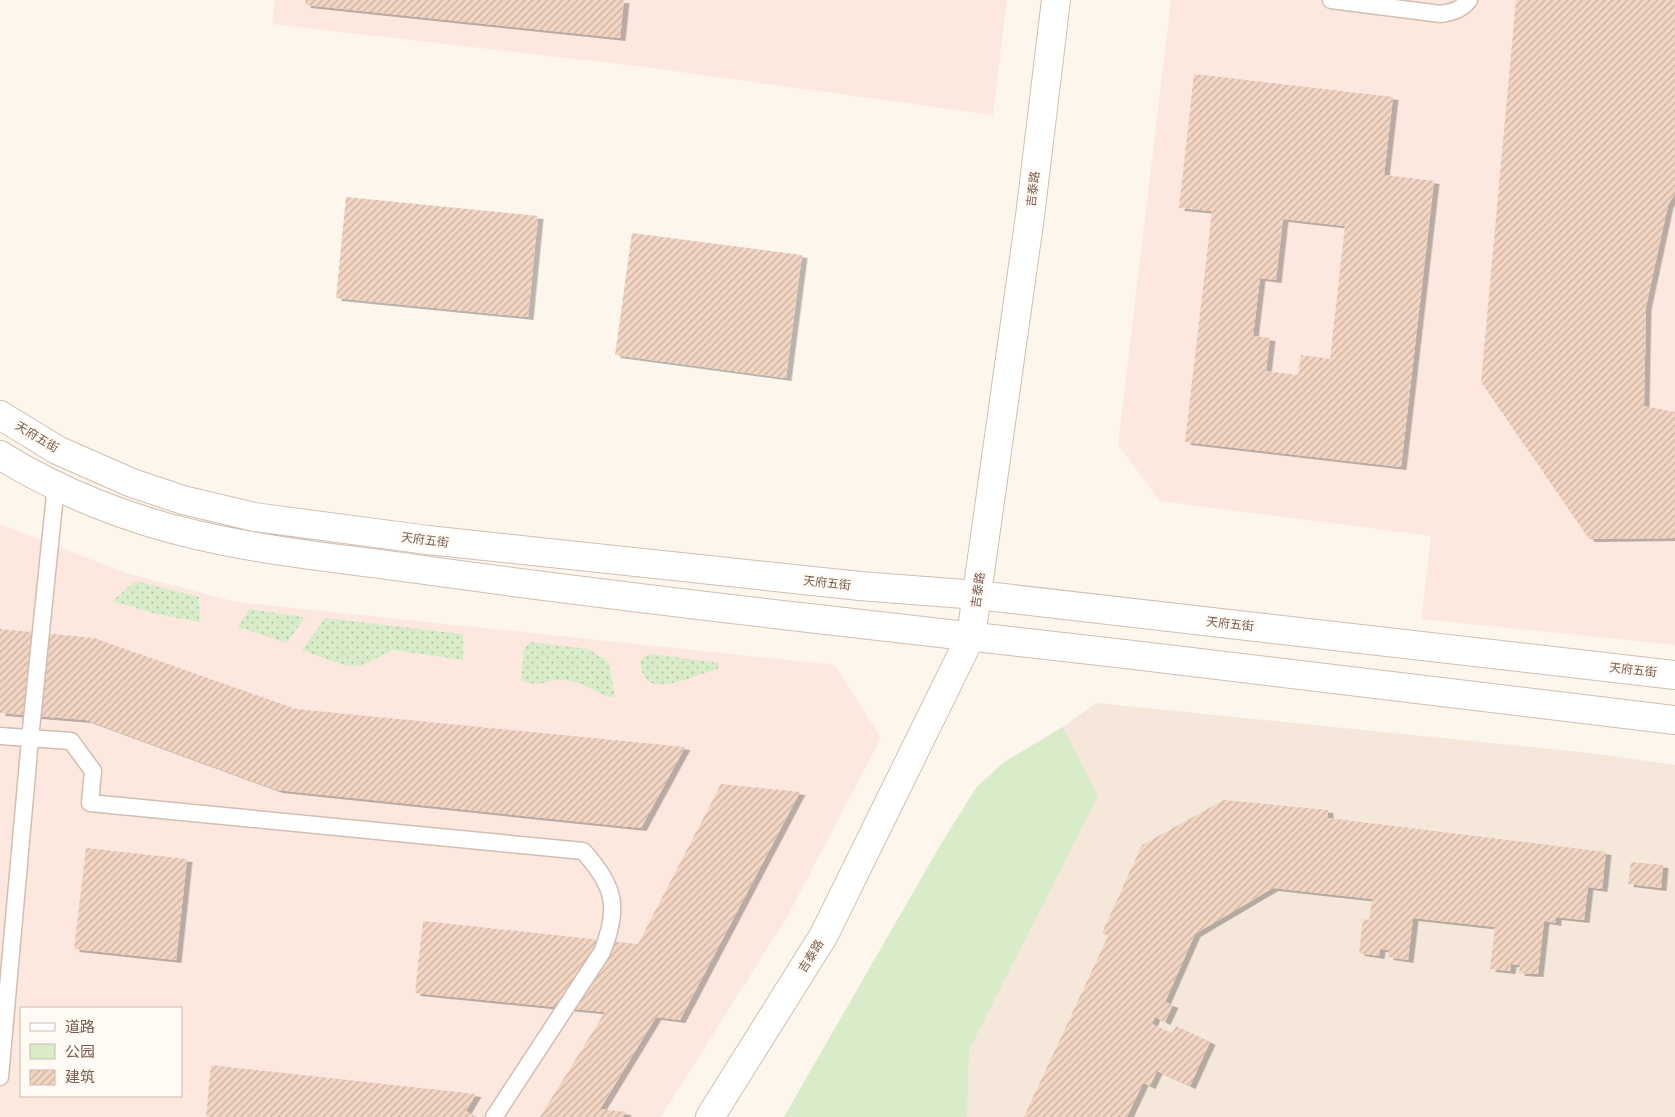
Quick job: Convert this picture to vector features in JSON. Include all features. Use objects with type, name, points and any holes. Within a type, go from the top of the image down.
[{"type":"street","name":"吉泰路","points":[[710,1117],[824,935],[971,636],[1030,216],[1056,0]]},
{"type":"street","name":"天府五街","points":[[0,415],[57,450],[132,483],[183,500],[254,517],[428,540],[860,586],[977,595],[1675,675]]},
{"type":"street","points":[[0,455],[23,470],[125,514],[197,535],[272,549],[533,585],[1675,720]]},
{"type":"lane","points":[[1331,0],[1441,14],[1455,12],[1466,5],[1469,0]]},
{"type":"lane","points":[[0,1077],[30,739],[56,485]]},
{"type":"lane","points":[[0,736],[71,742],[93,771],[90,804],[583,851],[598,868],[609,888],[613,908],[610,932],[602,952],[494,1117]]},
{"type":"shaded area","points":[[275,0],[1007,0],[993,115],[644,67],[272,24]]},
{"type":"shaded area","points":[[1171,0],[1675,0],[1675,645],[1421,619],[1431,536],[1160,501],[1118,445]]},
{"type":"shaded area","points":[[0,524],[126,573],[237,602],[835,665],[881,738],[787,917],[661,1117],[0,1117]]},
{"type":"shaded area","points":[[1096,703],[1590,753],[1675,765],[1675,1117],[784,1117],[941,844],[976,788],[1004,762],[1063,727]]},
{"type":"green space","points":[[136,581],[199,597],[200,622],[156,614],[112,601]]},
{"type":"green space","points":[[249,609],[305,617],[287,643],[238,627]]},
{"type":"green space","points":[[325,618],[463,634],[463,660],[393,650],[361,666],[346,666],[302,650]]},
{"type":"green space","points":[[531,642],[588,649],[609,662],[615,698],[571,681],[557,680],[532,684],[521,680],[524,648]]},
{"type":"green space","points":[[652,654],[719,663],[718,669],[680,681],[657,684],[646,678],[640,661],[644,656]]},
{"type":"green space","points":[[1063,727],[1098,796],[969,1050],[966,1117],[784,1117],[941,844],[976,788],[1004,762]]},
{"type":"building","points":[[306,0],[624,0],[620,38],[305,5]]},
{"type":"building","points":[[1516,0],[1675,0],[1675,193],[1668,205],[1646,307],[1644,406],[1675,412],[1675,538],[1589,539],[1481,382]]},
{"type":"building","points":[[1194,74],[1393,97],[1384,175],[1434,181],[1401,467],[1185,442],[1212,211],[1179,208]],"holes":[[[1283,219],[1345,226],[1330,359],[1301,355],[1298,375],[1266,371],[1270,338],[1253,336],[1260,278],[1276,280]]]},
{"type":"building","points":[[346,197],[538,216],[528,317],[336,298]]},
{"type":"building","points":[[632,233],[802,255],[786,378],[615,355]]},
{"type":"building","points":[[0,629],[94,638],[296,709],[685,747],[641,828],[277,790],[86,720],[0,713]]},
{"type":"building","points":[[721,784],[800,792],[680,1020],[656,1017],[600,1109],[626,1112],[623,1117],[540,1117],[605,1012],[415,993],[423,921],[638,944]]},
{"type":"building","points":[[1224,800],[1328,810],[1328,818],[1606,852],[1602,889],[1588,887],[1584,920],[1556,917],[1556,923],[1544,921],[1538,974],[1519,973],[1520,965],[1511,964],[1510,971],[1490,969],[1495,927],[1413,918],[1408,960],[1388,957],[1389,950],[1380,949],[1379,956],[1359,953],[1363,919],[1369,920],[1372,899],[1273,888],[1195,934],[1165,1002],[1173,1005],[1165,1022],[1155,1017],[1152,1024],[1172,1033],[1176,1026],[1210,1042],[1190,1086],[1157,1071],[1150,1086],[1143,1083],[1127,1117],[1024,1117],[1108,936],[1102,933],[1142,845]]},
{"type":"building","points":[[86,848],[187,859],[176,960],[74,949]]},
{"type":"building","points":[[1631,862],[1663,865],[1661,888],[1628,884]]},
{"type":"building","points":[[211,1065],[476,1094],[466,1111],[476,1117],[206,1117]]}]
